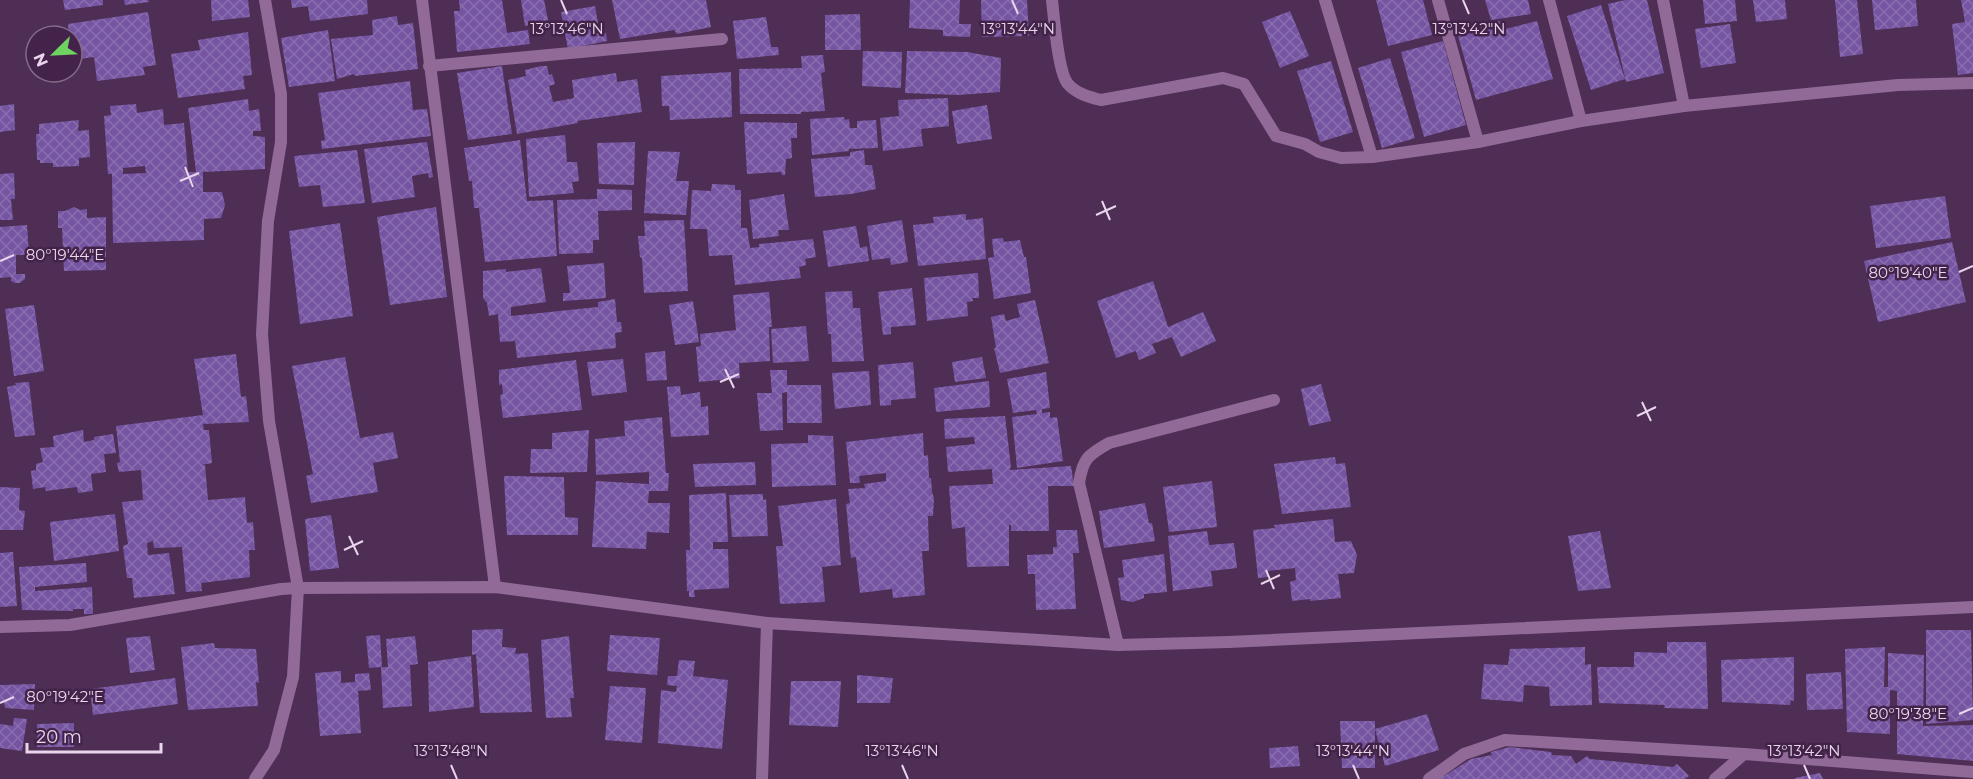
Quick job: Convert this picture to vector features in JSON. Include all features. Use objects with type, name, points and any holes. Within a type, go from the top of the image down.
[{"type":"street","points":[[255,779],[274,750],[293,677],[298,588],[269,421],[262,334],[268,221],[281,142],[280,94],[265,0]]},
{"type":"street","points":[[422,0],[495,587]]},
{"type":"street","points":[[1052,0],[1059,57],[1066,82],[1082,95],[1101,100],[1223,78],[1244,84],[1276,136],[1341,158],[1372,157],[1478,142],[1581,121],[1684,106],[1898,86],[1973,83]]},
{"type":"street","points":[[1325,0],[1372,157]]},
{"type":"street","points":[[1438,0],[1478,142]]},
{"type":"street","points":[[1549,0],[1581,121]]},
{"type":"street","points":[[1663,0],[1684,106]]},
{"type":"street","points":[[429,66],[722,39]]},
{"type":"street","points":[[1118,645],[1079,483],[1081,469],[1087,455],[1109,443],[1274,400]]},
{"type":"street","points":[[0,627],[70,625],[298,588],[495,587],[767,623],[1118,645],[1229,642],[1973,607]]},
{"type":"street","points":[[762,779],[767,623]]},
{"type":"street","points":[[1428,779],[1464,754],[1505,740],[1744,754],[1973,772]]},
{"type":"street","points":[[1715,779],[1744,754]]},
{"type":"building","points":[[63,0],[103,0],[103,5],[65,10]]},
{"type":"building","points":[[124,0],[148,0],[149,2],[125,5]]},
{"type":"building","points":[[211,0],[248,0],[250,17],[212,21]]},
{"type":"building","points":[[291,0],[367,0],[368,14],[310,21],[308,6],[292,8]]},
{"type":"building","points":[[459,0],[502,0],[507,33],[528,30],[530,44],[457,52],[454,11],[460,11]]},
{"type":"building","points":[[521,0],[544,0],[548,20],[525,26]]},
{"type":"building","points":[[612,0],[706,0],[711,27],[677,34],[674,30],[620,39]]},
{"type":"building","points":[[910,0],[960,0],[959,24],[971,24],[970,37],[943,36],[943,30],[909,28]]},
{"type":"building","points":[[981,0],[1027,0],[1029,36],[982,37]]},
{"type":"building","points":[[1376,0],[1423,0],[1432,35],[1388,46]]},
{"type":"building","points":[[1485,0],[1528,0],[1531,14],[1491,20]]},
{"type":"building","points":[[1625,0],[1647,0],[1664,73],[1626,82],[1608,4]]},
{"type":"building","points":[[1703,0],[1735,0],[1737,21],[1705,24]]},
{"type":"building","points":[[1753,0],[1785,0],[1787,19],[1756,22]]},
{"type":"building","points":[[1835,0],[1857,0],[1863,54],[1840,57]]},
{"type":"building","points":[[1872,0],[1916,0],[1918,26],[1875,30]]},
{"type":"building","points":[[1961,0],[1973,0],[1973,73],[1958,75],[1952,24],[1965,22]]},
{"type":"building","points":[[1601,5],[1625,79],[1591,90],[1567,16]]},
{"type":"building","points":[[595,6],[600,34],[606,33],[607,41],[568,49],[561,12]]},
{"type":"building","points":[[1290,11],[1309,56],[1280,68],[1262,22]]},
{"type":"building","points":[[148,12],[156,65],[143,67],[145,75],[97,81],[94,57],[84,58],[84,24],[68,24]]},
{"type":"building","points":[[860,14],[861,50],[825,50],[825,15]]},
{"type":"building","points":[[397,16],[398,25],[413,23],[418,69],[355,76],[354,74],[337,79],[331,39],[373,35],[372,20]]},
{"type":"building","points":[[766,17],[771,47],[778,47],[779,55],[737,59],[733,21]]},
{"type":"building","points":[[1500,21],[1502,30],[1537,21],[1553,79],[1476,100],[1457,32]]},
{"type":"building","points":[[1730,24],[1736,63],[1701,68],[1695,29]]},
{"type":"building","points":[[328,30],[335,81],[289,87],[281,38]]},
{"type":"building","points":[[248,32],[252,75],[243,76],[245,89],[178,98],[171,54],[200,50],[198,40]]},
{"type":"building","points":[[1443,41],[1466,125],[1424,137],[1401,52]]},
{"type":"building","points":[[863,51],[902,52],[901,88],[862,86]]},
{"type":"building","points":[[907,51],[967,52],[1001,58],[1000,92],[958,95],[905,93]]},
{"type":"building","points":[[823,55],[825,72],[821,73],[825,111],[801,112],[801,114],[740,114],[739,69],[802,68],[801,56]]},
{"type":"building","points":[[1390,58],[1415,138],[1382,148],[1358,68]]},
{"type":"building","points":[[1331,61],[1353,132],[1320,142],[1297,71]]},
{"type":"building","points":[[502,66],[512,134],[468,140],[457,73]]},
{"type":"building","points":[[547,66],[549,75],[552,74],[555,84],[549,86],[553,102],[574,98],[572,80],[616,73],[617,82],[637,79],[642,112],[577,121],[578,123],[517,134],[508,80],[526,76],[525,70]]},
{"type":"building","points":[[731,72],[732,117],[670,120],[669,106],[662,106],[661,76]]},
{"type":"building","points":[[410,81],[413,110],[427,109],[431,136],[322,149],[321,141],[325,140],[318,93]]},
{"type":"building","points":[[948,98],[949,126],[921,129],[923,146],[883,151],[880,118],[899,116],[898,100]]},
{"type":"building","points":[[248,99],[249,111],[259,109],[261,131],[253,131],[253,136],[265,137],[265,169],[203,172],[203,192],[222,192],[225,205],[221,218],[204,219],[204,240],[113,243],[112,174],[108,174],[104,116],[111,115],[110,106],[136,104],[137,113],[163,109],[164,125],[184,123],[188,172],[196,172],[188,108]],"holes":[[[145,166],[146,173],[123,174],[123,168]]]},
{"type":"building","points":[[14,104],[15,130],[0,132],[0,106]]},
{"type":"building","points":[[987,105],[992,139],[957,144],[952,111]]},
{"type":"building","points":[[844,117],[845,120],[849,119],[850,128],[857,128],[857,121],[876,120],[878,148],[849,149],[849,151],[812,155],[810,119]]},
{"type":"building","points":[[79,120],[78,131],[89,130],[90,157],[79,158],[79,166],[53,167],[53,163],[40,163],[40,160],[37,160],[36,134],[39,134],[39,124]]},
{"type":"building","points":[[744,122],[797,123],[797,138],[791,138],[792,158],[786,159],[785,175],[781,172],[747,174]]},
{"type":"building","points":[[565,135],[567,162],[577,162],[579,181],[572,182],[574,193],[529,197],[526,139]]},
{"type":"building","points":[[520,140],[527,201],[553,200],[557,256],[485,262],[479,208],[474,208],[472,181],[469,181],[464,148]]},
{"type":"building","points":[[427,142],[433,177],[429,178],[428,173],[412,176],[415,197],[372,203],[364,149]]},
{"type":"building","points":[[635,142],[634,185],[599,184],[597,143]]},
{"type":"building","points":[[357,150],[365,203],[323,207],[320,185],[299,187],[294,156]]},
{"type":"building","points":[[864,150],[865,165],[872,165],[876,189],[815,197],[811,159],[850,156],[850,152]]},
{"type":"building","points":[[648,151],[680,152],[676,181],[689,181],[686,215],[644,213]]},
{"type":"building","points":[[14,173],[15,199],[11,199],[13,220],[0,220],[0,174]]},
{"type":"building","points":[[712,184],[735,185],[735,190],[741,190],[741,228],[747,228],[750,248],[759,247],[759,244],[813,239],[816,257],[805,259],[806,265],[799,267],[801,278],[735,285],[732,255],[709,256],[707,229],[690,229],[692,190],[711,191]]},
{"type":"building","points":[[597,189],[632,190],[632,210],[598,211],[599,240],[593,240],[593,253],[559,254],[557,200],[597,199]]},
{"type":"building","points":[[784,194],[789,230],[778,230],[779,236],[753,239],[749,200]]},
{"type":"building","points":[[1945,196],[1951,238],[1876,248],[1870,206]]},
{"type":"building","points":[[74,207],[80,210],[87,209],[87,218],[106,217],[106,270],[64,271],[62,228],[58,228],[58,211]]},
{"type":"building","points":[[436,207],[447,297],[390,305],[377,217]]},
{"type":"building","points":[[966,214],[966,220],[983,218],[986,259],[918,266],[913,225],[934,223],[933,217]]},
{"type":"building","points":[[684,220],[688,291],[644,293],[638,236],[645,236],[644,221]]},
{"type":"building","points":[[902,220],[908,262],[891,265],[890,258],[872,260],[867,226]]},
{"type":"building","points":[[340,223],[353,316],[300,324],[289,231]]},
{"type":"building","points":[[27,225],[29,255],[16,255],[16,274],[25,274],[25,279],[20,283],[15,283],[11,281],[11,277],[0,278],[0,227]]},
{"type":"building","points":[[856,226],[860,248],[867,246],[869,261],[828,267],[823,231]]},
{"type":"building","points":[[1003,238],[1004,242],[1020,240],[1024,257],[1026,257],[1031,293],[994,299],[988,258],[994,257],[992,239]]},
{"type":"building","points":[[1952,242],[1966,302],[1878,322],[1864,261]]},
{"type":"building","points":[[604,263],[606,298],[563,301],[563,293],[570,293],[567,266]]},
{"type":"building","points":[[541,268],[546,302],[511,307],[511,316],[598,307],[598,302],[615,299],[617,322],[621,322],[622,332],[615,333],[616,348],[517,358],[515,341],[500,342],[498,314],[489,316],[487,303],[483,298],[483,271],[506,269],[506,272]]},
{"type":"building","points":[[978,273],[979,298],[972,298],[973,301],[967,302],[968,316],[927,321],[924,278]]},
{"type":"building","points":[[1153,281],[1168,327],[1203,312],[1216,341],[1181,357],[1172,337],[1152,344],[1156,353],[1139,360],[1136,351],[1116,358],[1097,301]]},
{"type":"building","points":[[912,288],[916,325],[891,327],[891,334],[883,335],[878,292]]},
{"type":"building","points":[[852,291],[853,308],[860,308],[864,361],[832,362],[825,292]]},
{"type":"building","points":[[769,292],[772,327],[769,327],[770,361],[739,363],[740,378],[699,382],[696,347],[701,346],[700,334],[736,330],[733,295]]},
{"type":"building","points":[[1035,300],[1049,363],[1000,373],[994,348],[996,348],[991,317],[1004,314],[1006,321],[1020,317],[1017,304]]},
{"type":"building","points":[[693,301],[699,342],[675,345],[669,305]]},
{"type":"building","points":[[34,305],[44,371],[14,376],[5,309]]},
{"type":"building","points":[[806,326],[809,361],[773,363],[771,329]]},
{"type":"building","points":[[665,351],[667,380],[647,381],[645,353]]},
{"type":"building","points":[[236,354],[241,397],[246,396],[249,422],[203,424],[204,430],[209,430],[212,463],[201,465],[205,465],[208,500],[245,497],[247,523],[253,522],[255,550],[249,550],[250,577],[201,583],[202,591],[186,592],[182,547],[154,548],[153,541],[147,543],[148,555],[169,553],[175,594],[134,598],[132,578],[127,578],[123,546],[128,544],[122,502],[143,500],[141,470],[119,472],[116,426],[203,415],[194,359]]},
{"type":"building","points":[[345,357],[360,438],[393,432],[398,458],[373,463],[378,492],[311,503],[306,476],[313,474],[292,366]]},
{"type":"building","points":[[982,357],[986,378],[955,382],[952,362]]},
{"type":"building","points":[[623,359],[627,392],[592,396],[587,362]]},
{"type":"building","points":[[576,360],[582,410],[503,418],[500,395],[503,394],[502,384],[499,385],[499,370]]},
{"type":"building","points":[[913,362],[916,398],[891,400],[891,405],[880,406],[878,365]]},
{"type":"building","points":[[770,370],[787,370],[787,385],[821,385],[822,423],[787,423],[787,392],[782,393],[783,430],[760,431],[757,393],[772,393]]},
{"type":"building","points":[[869,371],[871,405],[835,409],[832,373]]},
{"type":"building","points":[[1046,372],[1050,408],[1042,409],[1042,413],[1050,412],[1050,418],[1057,417],[1063,461],[1017,468],[1012,417],[1037,414],[1036,410],[1013,413],[1007,379]]},
{"type":"building","points":[[989,381],[990,407],[936,412],[934,388]]},
{"type":"building","points":[[29,382],[35,435],[15,437],[7,387],[16,385],[15,383]]},
{"type":"building","points":[[1321,384],[1331,421],[1309,426],[1301,389]]},
{"type":"building","points":[[680,386],[681,395],[700,392],[701,407],[708,406],[709,435],[671,437],[667,387]]},
{"type":"building","points":[[1005,416],[1011,467],[1009,470],[1071,466],[1074,486],[1048,486],[1049,531],[1011,531],[1011,525],[1009,525],[1009,566],[967,567],[965,527],[952,529],[949,486],[993,484],[992,469],[948,472],[946,447],[975,444],[974,437],[945,439],[944,419]]},
{"type":"building","points":[[662,417],[666,473],[669,473],[668,491],[649,491],[648,503],[670,503],[669,533],[647,532],[646,549],[592,547],[596,481],[649,484],[649,472],[596,475],[595,439],[625,436],[624,421]]},
{"type":"building","points":[[83,430],[84,442],[94,440],[94,437],[113,434],[116,453],[104,454],[106,472],[91,474],[93,491],[78,493],[77,487],[46,491],[45,487],[33,489],[31,471],[36,470],[36,464],[43,462],[40,448],[54,447],[53,436]]},
{"type":"building","points":[[589,430],[587,472],[530,473],[531,449],[552,449],[552,433]]},
{"type":"building","points":[[923,433],[924,456],[928,455],[929,478],[931,478],[934,498],[933,516],[928,516],[929,551],[922,551],[925,595],[893,598],[892,589],[860,593],[856,557],[851,558],[846,504],[850,503],[848,489],[865,488],[864,484],[886,481],[886,473],[859,476],[860,483],[850,483],[846,442]]},
{"type":"building","points":[[808,435],[833,436],[836,485],[772,487],[771,444],[808,443]]},
{"type":"building","points":[[1335,457],[1336,464],[1345,463],[1351,507],[1282,514],[1274,464]]},
{"type":"building","points":[[755,462],[756,485],[695,487],[693,464]]},
{"type":"building","points":[[504,476],[564,477],[565,517],[578,518],[578,535],[507,535]]},
{"type":"building","points":[[1212,481],[1217,527],[1169,532],[1163,487]]},
{"type":"building","points":[[0,487],[20,488],[19,510],[25,511],[23,530],[0,530]]},
{"type":"building","points":[[726,493],[728,542],[713,542],[713,549],[728,549],[729,588],[694,590],[695,597],[689,597],[686,550],[690,550],[689,495]]},
{"type":"building","points":[[763,494],[763,500],[766,499],[768,536],[732,537],[729,495]]},
{"type":"building","points":[[836,499],[841,565],[822,567],[825,602],[780,604],[776,546],[783,546],[778,506]]},
{"type":"building","points":[[1145,503],[1155,541],[1104,548],[1099,511]]},
{"type":"building","points":[[115,514],[119,551],[54,561],[50,522]]},
{"type":"building","points":[[331,515],[339,568],[310,571],[305,519]]},
{"type":"building","points":[[1333,519],[1335,542],[1351,541],[1357,555],[1354,573],[1338,574],[1341,598],[1292,601],[1290,582],[1296,580],[1295,568],[1268,571],[1268,577],[1258,578],[1253,530],[1275,528],[1274,525]]},
{"type":"building","points":[[1056,530],[1077,530],[1079,553],[1073,553],[1076,609],[1036,610],[1035,574],[1028,574],[1027,555],[1053,554],[1053,547],[1057,547]]},
{"type":"building","points":[[1207,531],[1209,545],[1234,543],[1237,568],[1211,571],[1213,586],[1173,591],[1168,536]]},
{"type":"building","points":[[1600,531],[1611,588],[1578,591],[1568,536]]},
{"type":"building","points":[[13,552],[17,606],[0,607],[0,553]]},
{"type":"building","points":[[1164,554],[1167,592],[1144,594],[1144,598],[1133,602],[1121,600],[1118,578],[1124,577],[1122,560]]},
{"type":"building","points":[[86,563],[87,582],[35,587],[35,591],[92,587],[93,614],[84,614],[84,609],[73,609],[73,611],[22,610],[19,567]]},
{"type":"building","points":[[503,629],[502,647],[516,648],[515,654],[528,653],[532,712],[480,713],[476,654],[472,655],[472,630]]},
{"type":"building","points":[[1926,630],[1971,630],[1973,720],[1926,724]]},
{"type":"building","points":[[380,635],[382,667],[388,667],[386,639],[415,636],[418,664],[410,665],[412,706],[383,708],[381,667],[369,668],[366,636]]},
{"type":"building","points":[[610,635],[660,638],[657,675],[607,671]]},
{"type":"building","points":[[150,636],[155,670],[130,673],[126,638]]},
{"type":"building","points":[[569,636],[574,698],[570,698],[572,717],[546,718],[541,640]]},
{"type":"building","points":[[1667,642],[1706,642],[1708,709],[1599,703],[1597,667],[1634,667],[1634,652],[1667,653]]},
{"type":"building","points":[[214,643],[215,648],[256,649],[259,683],[256,682],[258,706],[188,710],[181,647]]},
{"type":"building","points":[[1585,647],[1585,665],[1591,664],[1592,705],[1550,706],[1549,687],[1524,685],[1523,702],[1481,699],[1484,664],[1508,665],[1510,649]]},
{"type":"building","points":[[1885,647],[1884,687],[1888,687],[1888,653],[1924,655],[1923,726],[1973,725],[1973,761],[1897,754],[1897,691],[1890,690],[1890,734],[1847,732],[1845,649]]},
{"type":"building","points":[[471,656],[474,707],[429,712],[428,662]]},
{"type":"building","points":[[1794,657],[1794,701],[1791,700],[1790,705],[1722,702],[1721,660]]},
{"type":"building","points":[[679,660],[695,661],[693,676],[728,680],[722,749],[658,743],[661,690],[676,692],[677,686],[667,685],[668,676],[677,676]]},
{"type":"building","points":[[341,671],[341,683],[355,682],[355,674],[369,673],[371,690],[358,691],[361,733],[320,736],[315,673]]},
{"type":"building","points":[[1841,672],[1843,709],[1807,710],[1806,674]]},
{"type":"building","points":[[857,675],[893,678],[890,703],[857,703]]},
{"type":"building","points":[[175,678],[178,704],[93,715],[90,689]]},
{"type":"building","points":[[791,681],[841,681],[838,727],[789,725]]},
{"type":"building","points":[[35,684],[34,710],[5,708],[4,702],[0,702],[0,685]]},
{"type":"building","points":[[610,686],[646,688],[642,743],[605,740]]},
{"type":"building","points":[[1427,714],[1439,750],[1385,766],[1375,729]]},
{"type":"building","points":[[14,718],[27,719],[22,751],[0,748],[0,724],[13,726]]},
{"type":"building","points":[[1340,721],[1375,721],[1375,768],[1342,768]]},
{"type":"building","points":[[74,723],[74,747],[37,747],[37,724]]},
{"type":"building","points":[[1298,746],[1300,766],[1270,768],[1269,748]]},
{"type":"building","points":[[1510,747],[1571,756],[1576,764],[1587,756],[1590,759],[1673,767],[1677,764],[1689,776],[1685,779],[1433,779],[1442,774],[1444,776],[1471,759],[1492,755],[1491,752]]},
{"type":"building","points":[[1820,773],[1823,779],[1795,779],[1795,778]]}]
